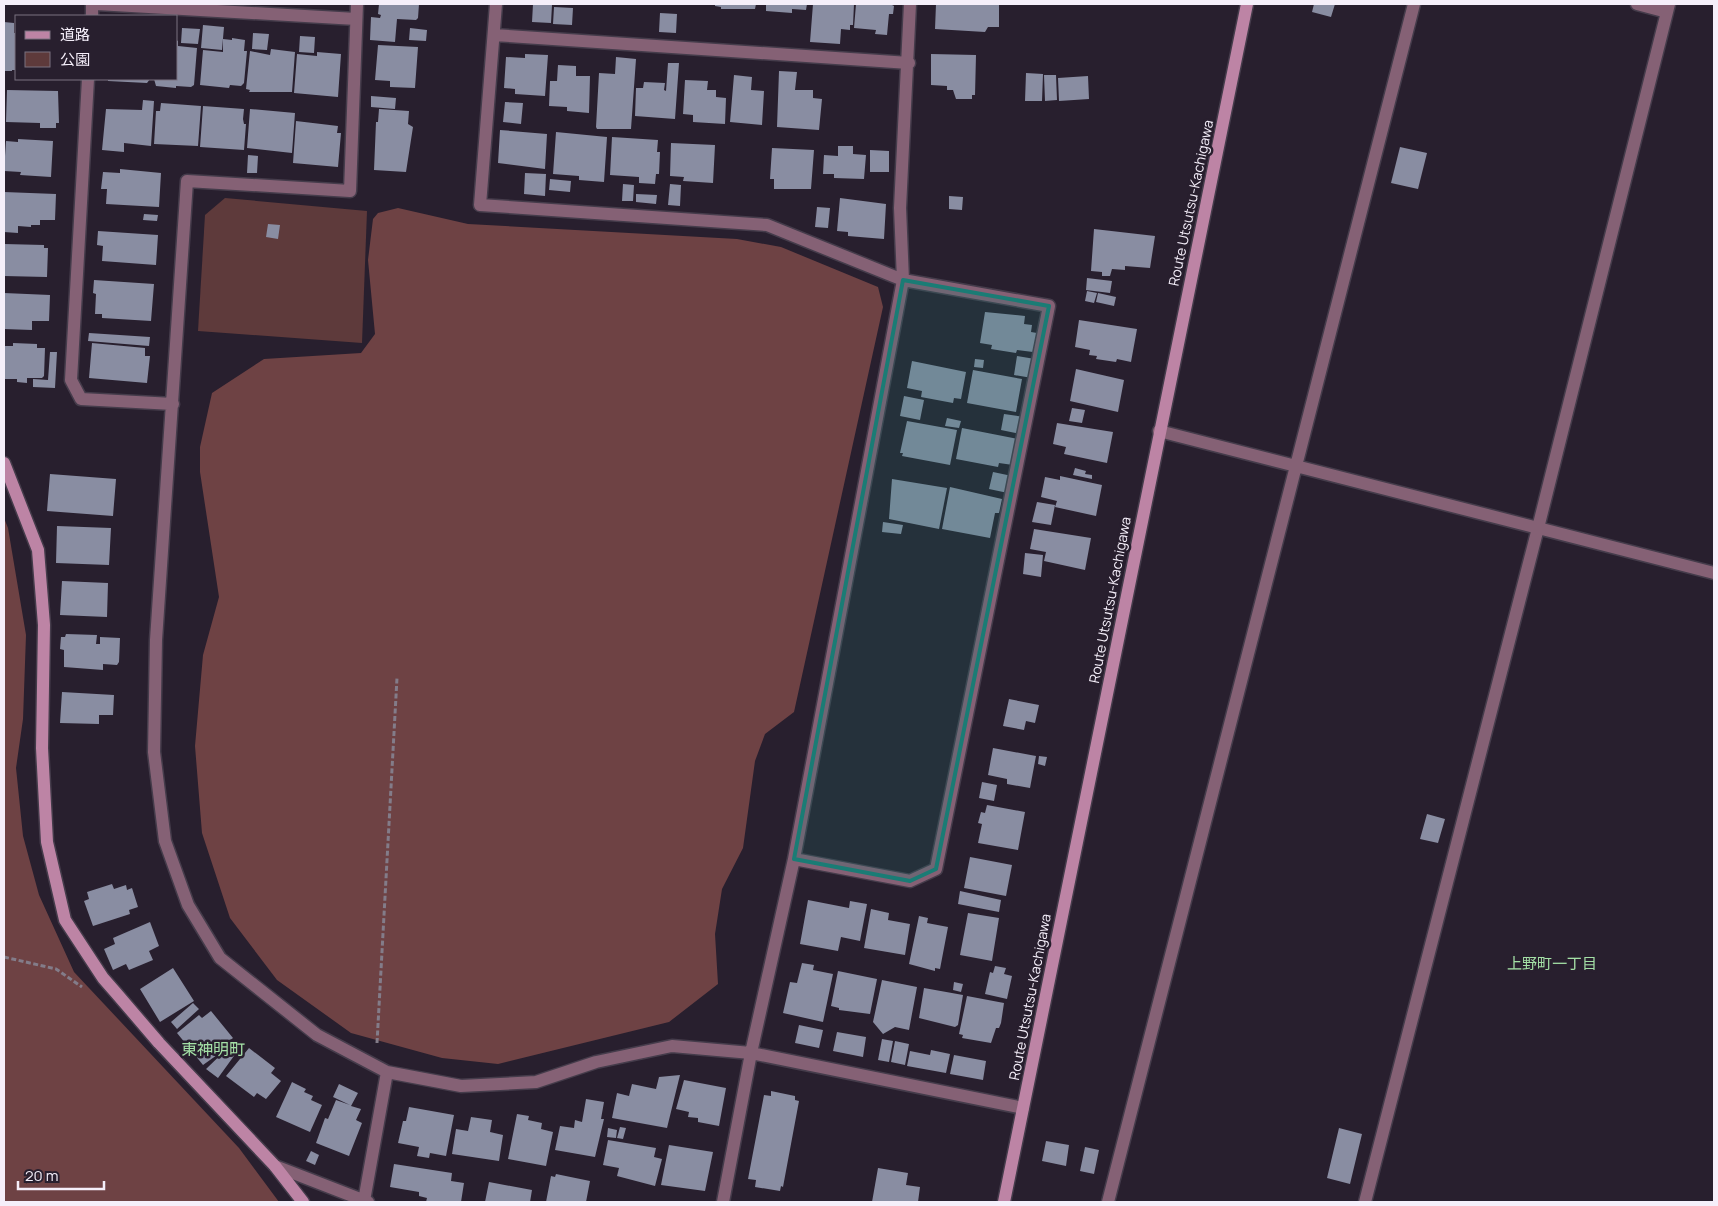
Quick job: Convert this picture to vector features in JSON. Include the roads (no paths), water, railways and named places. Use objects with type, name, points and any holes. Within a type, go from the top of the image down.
[{"type":"main road","name":"Route Utsutsu-Kachigawa","points":[[1004,1202],[1247,4]]},
{"type":"main road","points":[[4,463],[38,550],[44,625],[42,748],[47,842],[65,920],[117,994],[275,1166],[303,1202]]},
{"type":"street","points":[[96,4],[356,19]]},
{"type":"street","points":[[358,4],[350,191],[187,181],[156,640],[154,743],[165,841],[188,905],[220,958],[316,1035],[381,1069],[461,1086],[536,1082],[596,1062],[672,1046],[751,1053],[1023,1108]]},
{"type":"street","points":[[496,4],[480,205],[767,225],[903,280],[1049,306],[936,869],[910,881],[794,860]]},
{"type":"street","points":[[723,1202],[751,1053],[794,860],[903,280],[900,208],[909,63],[910,4]]},
{"type":"street","points":[[1108,1202],[1414,4]]},
{"type":"street","points":[[1365,1202],[1538,528],[1668,8],[1637,4]]},
{"type":"street","points":[[494,35],[909,63]]},
{"type":"street","points":[[88,80],[71,380],[81,399],[173,404]]},
{"type":"street","points":[[1160,431],[1714,573]]},
{"type":"street","points":[[275,1166],[366,1202],[381,1069]]},
{"type":"district","name":"上野町一丁目","points":[[1552,964]]},
{"type":"district","name":"東神明町","points":[[213,1049]]}]
